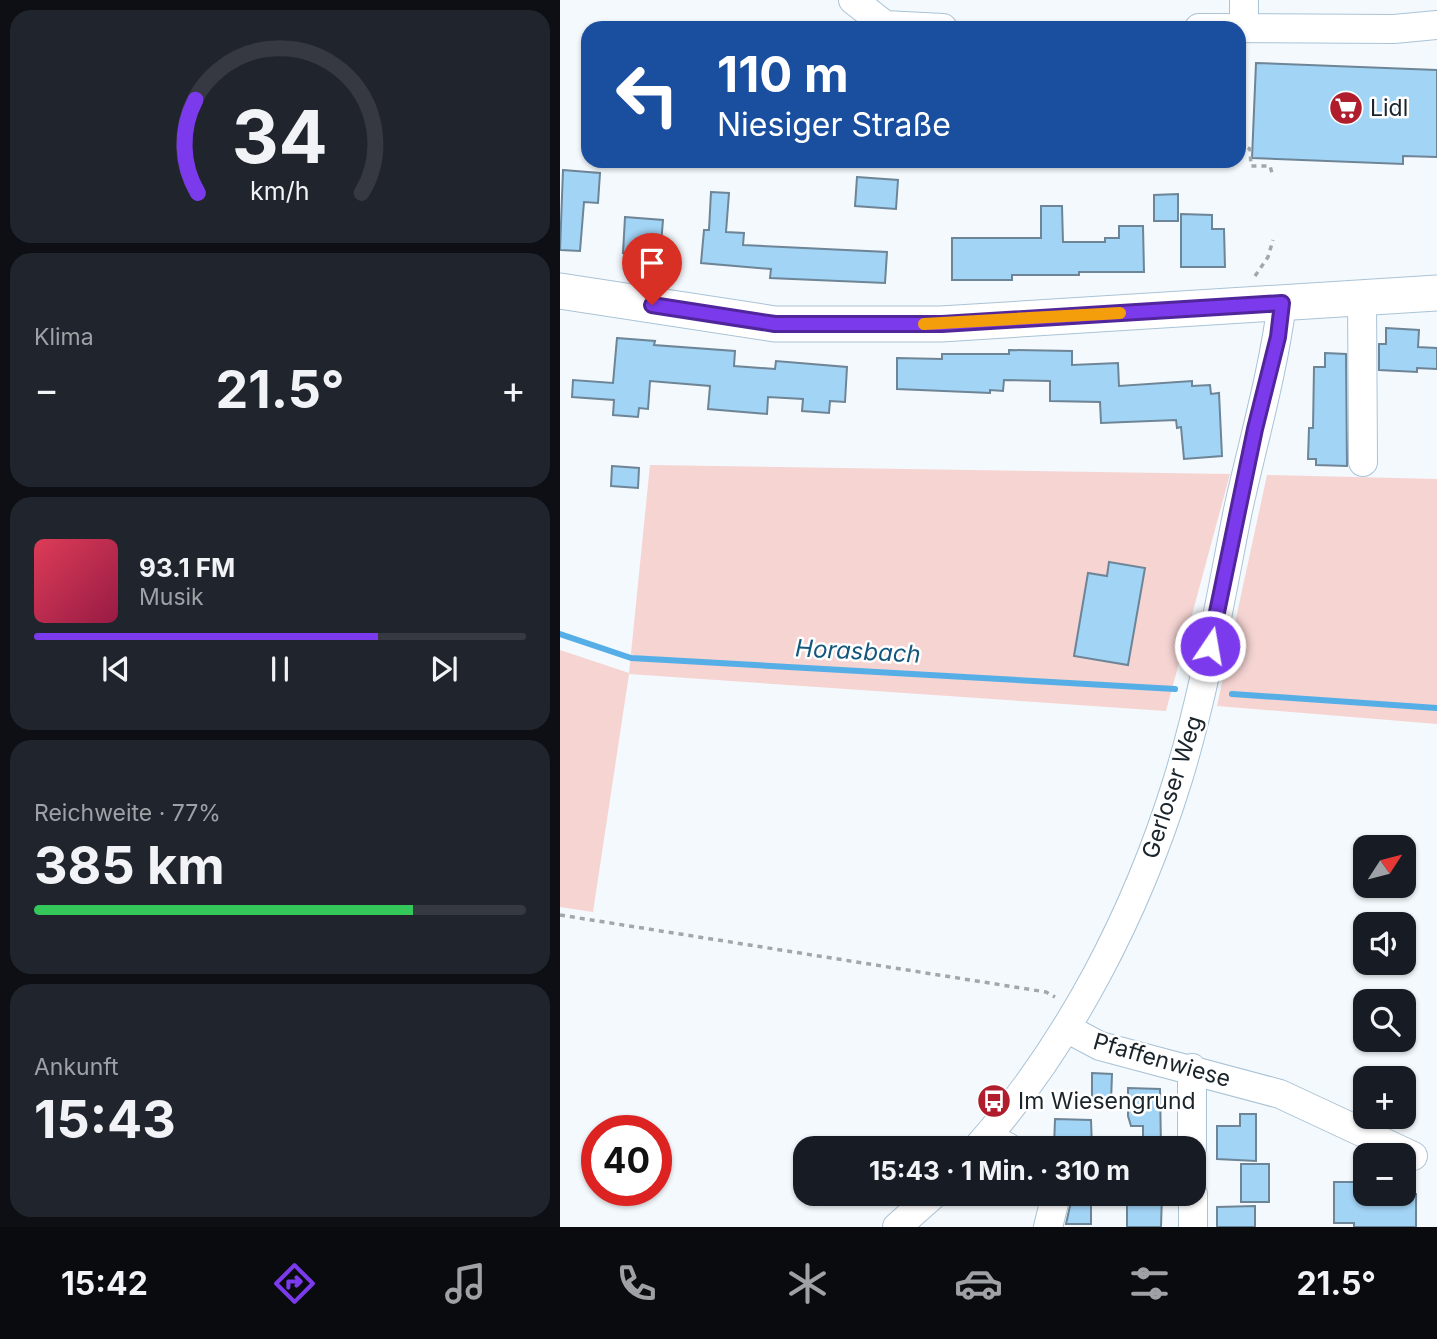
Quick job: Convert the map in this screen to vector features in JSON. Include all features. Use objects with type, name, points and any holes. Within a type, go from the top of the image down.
[{"type":"main road","points":[[560,291],[775,324],[942,324],[1437,293]]},
{"type":"street","points":[[853,0],[880,21]]},
{"type":"street","points":[[1220,21],[1244,13],[1394,29],[1437,25]]},
{"type":"street","points":[[1362,297],[1363,462]]},
{"type":"street","name":"Gerloser Weg","points":[[996,1136],[1072,1018],[1116,934],[1151,857],[1178,779],[1199,700],[1255,429],[1278,337],[1267,304]]},
{"type":"street","name":"Pfaffenwiese","points":[[1072,1018],[1100,1046],[1280,1094],[1385,1143]]},
{"type":"street","points":[[1192,1069],[1192,1136]]},
{"type":"street","points":[[897,1227],[921,1206]]},
{"type":"street","points":[[1048,1227],[1053,1206]]},
{"type":"street","points":[[1193,1206],[1193,1227]]},
{"type":"path","points":[[1246,147],[1250,149],[1251,166],[1270,166],[1272,173]]},
{"type":"path","points":[[1267,304],[1253,280],[1268,257],[1273,240]]},
{"type":"path","points":[[560,915],[1046,992],[1072,1018]]},
{"type":"shaded area","points":[[650,465],[1230,474],[1166,711],[629,674],[593,912],[560,907],[560,650],[629,673]]},
{"type":"shaded area","points":[[1267,475],[1437,479],[1437,724],[1217,706]]},
{"type":"building","name":"Lidl","points":[[1256,63],[1437,70],[1437,157],[1403,156],[1403,164],[1252,158]]},
{"type":"building","points":[[563,170],[600,173],[598,203],[584,202],[580,251],[560,250]]},
{"type":"building","points":[[857,177],[898,180],[896,209],[855,206]]},
{"type":"building","points":[[711,192],[729,193],[726,232],[744,233],[743,245],[887,252],[885,283],[770,278],[771,269],[701,263],[704,230],[709,230]]},
{"type":"building","points":[[1178,194],[1178,221],[1154,221],[1154,195]]},
{"type":"building","points":[[1041,206],[1062,206],[1063,242],[1105,242],[1105,238],[1119,238],[1119,226],[1143,226],[1144,272],[1079,272],[1079,275],[1012,275],[1012,280],[952,280],[952,238],[1041,238]]},
{"type":"building","points":[[1181,214],[1212,215],[1212,229],[1224,229],[1225,267],[1181,267]]},
{"type":"building","points":[[625,217],[663,220],[660,256],[623,253]]},
{"type":"building","points":[[1386,328],[1419,330],[1418,347],[1437,348],[1437,369],[1417,368],[1417,372],[1379,370],[1379,344],[1386,344]]},
{"type":"building","points":[[617,338],[655,341],[654,345],[735,351],[734,366],[775,369],[776,361],[847,367],[845,402],[830,401],[829,413],[802,411],[803,399],[768,397],[767,414],[708,409],[710,386],[650,381],[648,409],[639,408],[638,417],[613,415],[614,400],[572,397],[573,380],[613,383]]},
{"type":"building","points":[[1009,350],[1072,351],[1072,365],[1118,363],[1119,386],[1192,381],[1192,386],[1210,385],[1211,394],[1219,393],[1222,456],[1184,459],[1181,427],[1177,428],[1176,420],[1101,423],[1100,402],[1050,401],[1050,381],[1004,380],[1003,391],[990,390],[990,393],[897,389],[897,358],[942,359],[942,354],[1009,354]]},
{"type":"building","points":[[1325,353],[1346,354],[1347,466],[1316,465],[1316,459],[1308,459],[1309,428],[1313,428],[1314,367],[1325,367]]},
{"type":"building","points":[[612,466],[639,468],[638,488],[611,486]]},
{"type":"building","points":[[1109,562],[1145,568],[1128,665],[1074,656],[1088,573],[1107,576]]},
{"type":"building","points":[[1092,1073],[1112,1074],[1111,1102],[1092,1102]]},
{"type":"building","points":[[1128,1088],[1160,1089],[1161,1136],[1143,1136],[1143,1126],[1131,1126],[1128,1116]]},
{"type":"building","points":[[1240,1114],[1256,1114],[1256,1161],[1217,1159],[1217,1126],[1240,1126]]},
{"type":"building","points":[[1055,1119],[1091,1120],[1092,1136],[1054,1136]]},
{"type":"building","points":[[1241,1164],[1269,1164],[1269,1202],[1241,1202]]},
{"type":"building","points":[[1334,1182],[1353,1182],[1353,1206],[1416,1206],[1416,1227],[1354,1227],[1354,1223],[1334,1223]]},
{"type":"building","points":[[1070,1206],[1091,1206],[1091,1224],[1066,1224]]},
{"type":"building","points":[[1127,1206],[1162,1206],[1161,1227],[1127,1227]]},
{"type":"building","points":[[1255,1206],[1255,1227],[1217,1227],[1217,1207]]},
{"type":"waterway","name":"Horasbach","points":[[560,634],[631,658],[1175,689]]},
{"type":"waterway","name":"Horasbach","points":[[1232,694],[1437,708]]},
{"type":"slow traffic","points":[[924,324],[1120,313]]},
{"type":"place","name":"Lidl","points":[[1346,108]]},
{"type":"place","name":"Im Wiesengrund","points":[[994,1101]]},
{"type":"route","points":[[652,305],[775,324],[942,324],[1282,303],[1278,337],[1255,429],[1210,646]]}]
